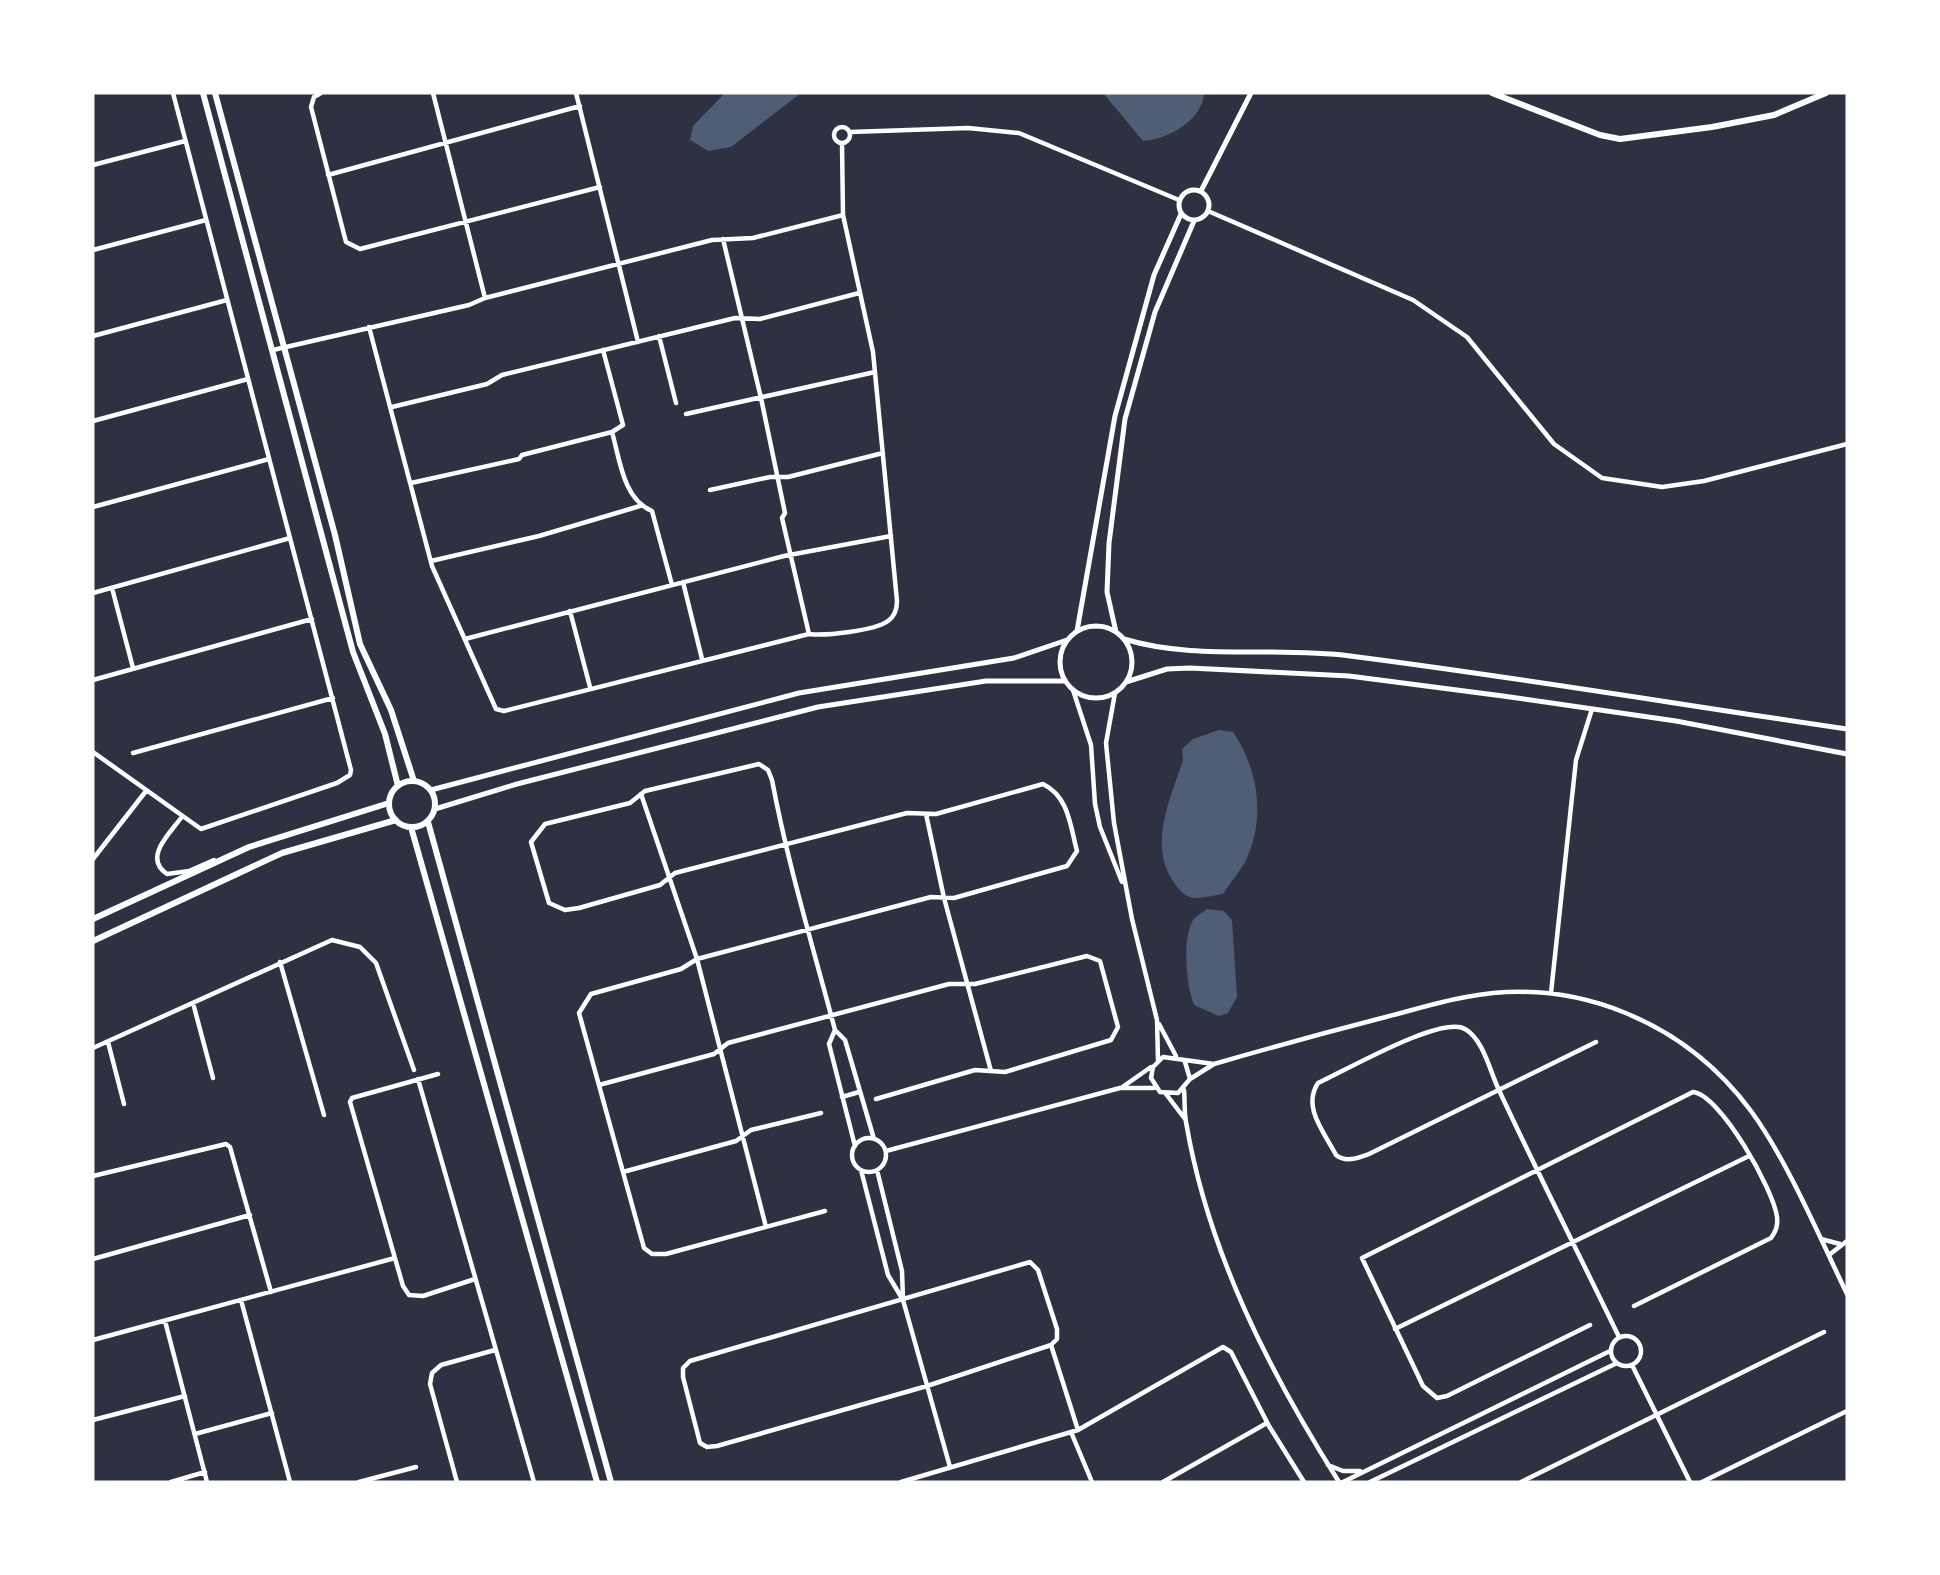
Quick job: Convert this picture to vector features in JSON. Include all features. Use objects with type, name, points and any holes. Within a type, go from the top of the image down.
[{"type":"main road","points":[[93,919],[249,847],[389,803],[398,786],[385,734],[353,652],[203,93]]},
{"type":"main road","points":[[215,93],[335,535],[360,644],[391,710],[414,781],[431,790],[435,809],[428,822],[611,1482]]},
{"type":"main road","points":[[1492,93],[1600,135],[1620,139],[1712,127],[1774,115],[1826,93]]},
{"type":"main road","points":[[398,786],[414,781]]},
{"type":"main road","points":[[389,803],[396,820]]},
{"type":"main road","points":[[93,942],[282,853],[396,820],[411,827],[428,822]]},
{"type":"main road","points":[[411,827],[597,1482]]},
{"type":"street","points":[[94,755],[181,818],[201,829],[337,783],[350,775],[351,763],[173,93]]},
{"type":"street","points":[[321,93],[314,97],[311,107],[346,242],[351,247],[360,249],[466,223],[479,216],[600,187]]},
{"type":"street","points":[[433,93],[485,298]]},
{"type":"street","points":[[576,93],[638,342]]},
{"type":"street","points":[[1201,191],[1251,93]]},
{"type":"street","points":[[328,175],[446,145],[453,139],[580,106]]},
{"type":"street","points":[[842,143],[835,139],[835,131],[844,127],[850,132],[968,128],[1019,133],[1179,200]]},
{"type":"street","points":[[842,143],[849,140],[850,132]]},
{"type":"street","points":[[93,165],[185,141]]},
{"type":"street","points":[[369,327],[431,561],[496,709],[504,711],[590,687],[809,634],[823,636],[884,623],[893,617],[897,601],[876,372],[843,215],[842,143]]},
{"type":"street","points":[[1116,632],[1107,592],[1109,544],[1125,419],[1154,312],[1194,221],[1204,217],[1208,211],[1208,198],[1201,191],[1191,190],[1179,200]]},
{"type":"street","points":[[1077,631],[1122,389],[1154,275],[1181,214],[1179,200]]},
{"type":"street","points":[[1208,211],[1413,300],[1445,319],[1467,337],[1554,444],[1602,478],[1662,487],[1673,486],[1704,481],[1847,444]]},
{"type":"street","points":[[1181,214],[1194,221]]},
{"type":"street","points":[[272,351],[469,305],[485,298],[618,263],[723,239],[753,238],[843,215]]},
{"type":"street","points":[[93,250],[206,220]]},
{"type":"street","points":[[723,239],[761,398],[791,557],[809,634]]},
{"type":"street","points":[[392,407],[487,384],[502,375],[741,316],[760,319],[859,293]]},
{"type":"street","points":[[93,336],[227,300]]},
{"type":"street","points":[[659,337],[676,403]]},
{"type":"street","points":[[411,483],[519,459],[522,455],[612,432],[623,425],[603,350]]},
{"type":"street","points":[[686,414],[752,397],[761,398],[876,372]]},
{"type":"street","points":[[93,421],[248,379]]},
{"type":"street","points":[[612,432],[630,495],[640,506],[652,510],[672,585]]},
{"type":"street","points":[[710,490],[788,477],[883,453]]},
{"type":"street","points":[[93,507],[269,459]]},
{"type":"street","points":[[431,561],[539,536],[640,506]]},
{"type":"street","points":[[465,639],[784,556],[791,557],[891,536]]},
{"type":"street","points":[[93,593],[290,538]]},
{"type":"street","points":[[683,582],[702,659]]},
{"type":"street","points":[[112,588],[133,668]]},
{"type":"street","points":[[570,611],[590,687]]},
{"type":"street","points":[[93,680],[312,619]]},
{"type":"street","points":[[431,790],[799,693],[1014,658],[1067,640],[1077,631],[1096,626],[1116,632],[1129,646],[1132,665],[1126,682],[1115,693],[1094,698],[1073,691]]},
{"type":"street","points":[[1124,639],[1146,645],[1188,650],[1347,655],[1847,729]]},
{"type":"street","points":[[1067,640],[1060,660],[1065,681],[1073,691],[1091,745],[1095,804],[1100,827],[1127,892]]},
{"type":"street","points":[[1126,682],[1167,669],[1190,668],[1349,676],[1592,709],[1783,740],[1847,754]]},
{"type":"street","points":[[435,809],[517,784],[818,707],[986,681],[1065,681]]},
{"type":"street","points":[[1115,693],[1106,743],[1114,823],[1157,1020],[1158,1060],[1153,1067],[1120,1088]]},
{"type":"street","points":[[133,753],[333,698]]},
{"type":"street","points":[[1551,993],[1576,760],[1592,709]]},
{"type":"street","points":[[825,1211],[666,1254],[652,1254],[644,1248],[579,1013],[583,1004],[591,994],[681,969],[697,959],[806,931],[931,897],[954,898],[1067,866],[1077,851],[1066,806],[1057,791],[1043,784],[936,814],[907,813],[785,846],[675,873],[660,885],[565,910],[549,903],[531,842],[545,824],[630,803],[642,794],[759,764],[768,770],[772,780],[785,846],[806,931],[835,1030],[845,1040],[874,1139],[886,1151]]},
{"type":"street","points":[[93,859],[146,791]]},
{"type":"street","points":[[642,794],[697,959],[766,1227]]},
{"type":"street","points":[[926,814],[944,898],[991,1071]]},
{"type":"street","points":[[181,818],[156,856],[157,865],[167,874],[189,871],[249,847]]},
{"type":"street","points":[[93,1048],[325,941],[360,947],[381,973],[406,1056],[414,1070]]},
{"type":"street","points":[[598,1085],[714,1054],[728,1043],[950,984],[968,984],[1087,956],[1100,961],[1118,1027],[1111,1040],[1005,1072],[975,1070],[876,1099]]},
{"type":"street","points":[[280,962],[324,1115]]},
{"type":"street","points":[[1157,1020],[1176,1056],[1185,1061],[1214,1063],[1468,996],[1551,993],[1609,1005],[1652,1024],[1692,1050],[1721,1075],[1752,1112],[1847,1294]]},
{"type":"street","points":[[193,1003],[213,1079]]},
{"type":"street","points":[[1596,1042],[1499,1090],[1355,1159],[1340,1158],[1336,1155],[1311,1107],[1311,1094],[1318,1083],[1447,1026],[1465,1028],[1477,1041],[1499,1090],[1619,1337]]},
{"type":"street","points":[[835,1030],[829,1044],[855,1146],[854,1162],[861,1170],[888,1275],[903,1300]]},
{"type":"street","points":[[108,1042],[124,1104]]},
{"type":"street","points":[[1158,1060],[1176,1056]]},
{"type":"street","points":[[1185,1061],[1190,1079]]},
{"type":"street","points":[[1214,1063],[1190,1079],[1184,1090],[1185,1119],[1208,1210],[1249,1320],[1282,1388],[1341,1482],[1611,1351],[1619,1337]]},
{"type":"street","points":[[1153,1067],[1151,1078],[1155,1088]]},
{"type":"street","points":[[438,1074],[352,1098],[350,1102],[403,1286],[409,1295],[423,1296],[475,1279]]},
{"type":"street","points":[[418,1079],[534,1482]]},
{"type":"street","points":[[886,1151],[1120,1088],[1155,1088],[1166,1094],[1185,1119]]},
{"type":"street","points":[[1166,1094],[1184,1090]]},
{"type":"street","points":[[842,1097],[859,1092]]},
{"type":"street","points":[[1590,1325],[1447,1396],[1437,1398],[1423,1385],[1362,1258],[1693,1092],[1699,1093],[1724,1115],[1749,1156],[1777,1214],[1777,1230],[1771,1238],[1634,1306]]},
{"type":"street","points":[[623,1172],[736,1141],[751,1130],[821,1113]]},
{"type":"street","points":[[855,1146],[863,1140],[874,1139]]},
{"type":"street","points":[[93,1176],[226,1144],[230,1147],[271,1292]]},
{"type":"street","points":[[861,1170],[877,1170],[885,1162],[886,1151]]},
{"type":"street","points":[[1395,1329],[1749,1156]]},
{"type":"street","points":[[877,1170],[902,1271],[903,1300],[950,1467]]},
{"type":"street","points":[[93,1259],[250,1215]]},
{"type":"street","points":[[1820,1239],[1841,1245]]},
{"type":"street","points":[[1828,1255],[1847,1241]]},
{"type":"street","points":[[93,1340],[395,1258]]},
{"type":"street","points":[[1030,1262],[1035,1264],[1057,1329],[1057,1339],[1051,1345],[927,1386],[707,1447],[700,1443],[682,1368],[690,1361],[903,1300],[1030,1262]]},
{"type":"street","points":[[241,1300],[290,1482]]},
{"type":"street","points":[[165,1321],[208,1482]]},
{"type":"street","points":[[1521,1482],[1824,1332]]},
{"type":"street","points":[[1373,1481],[1617,1363],[1632,1364],[1640,1357],[1639,1343],[1632,1336],[1619,1337]]},
{"type":"street","points":[[1051,1345],[1078,1430]]},
{"type":"street","points":[[901,1482],[1078,1430],[1223,1347],[1231,1352],[1267,1423],[1304,1482]]},
{"type":"street","points":[[457,1482],[430,1384],[432,1373],[441,1365],[495,1350]]},
{"type":"street","points":[[1611,1351],[1617,1363]]},
{"type":"street","points":[[1632,1364],[1690,1482]]},
{"type":"street","points":[[93,1420],[185,1396]]},
{"type":"street","points":[[1702,1482],[1847,1411]]},
{"type":"street","points":[[195,1434],[272,1413]]},
{"type":"street","points":[[1163,1482],[1267,1423]]},
{"type":"street","points":[[1071,1432],[1092,1482]]},
{"type":"street","points":[[1328,1465],[1355,1472],[1370,1469]]},
{"type":"street","points":[[359,1482],[416,1467]]},
{"type":"street","points":[[170,1482],[205,1472]]},
{"type":"water","points":[[725,93],[801,93],[731,147],[708,151],[690,140],[693,126]]},
{"type":"water","points":[[1103,93],[1204,93],[1202,103],[1191,120],[1163,137],[1143,141]]},
{"type":"water","points":[[1219,730],[1233,732],[1249,762],[1257,796],[1256,829],[1245,862],[1223,894],[1193,898],[1179,890],[1167,869],[1162,839],[1164,823],[1183,760],[1182,749],[1193,739]]},
{"type":"water","points":[[1207,909],[1224,911],[1232,920],[1237,997],[1228,1013],[1219,1016],[1194,1005],[1187,975],[1186,950],[1190,928],[1194,919]]}]
